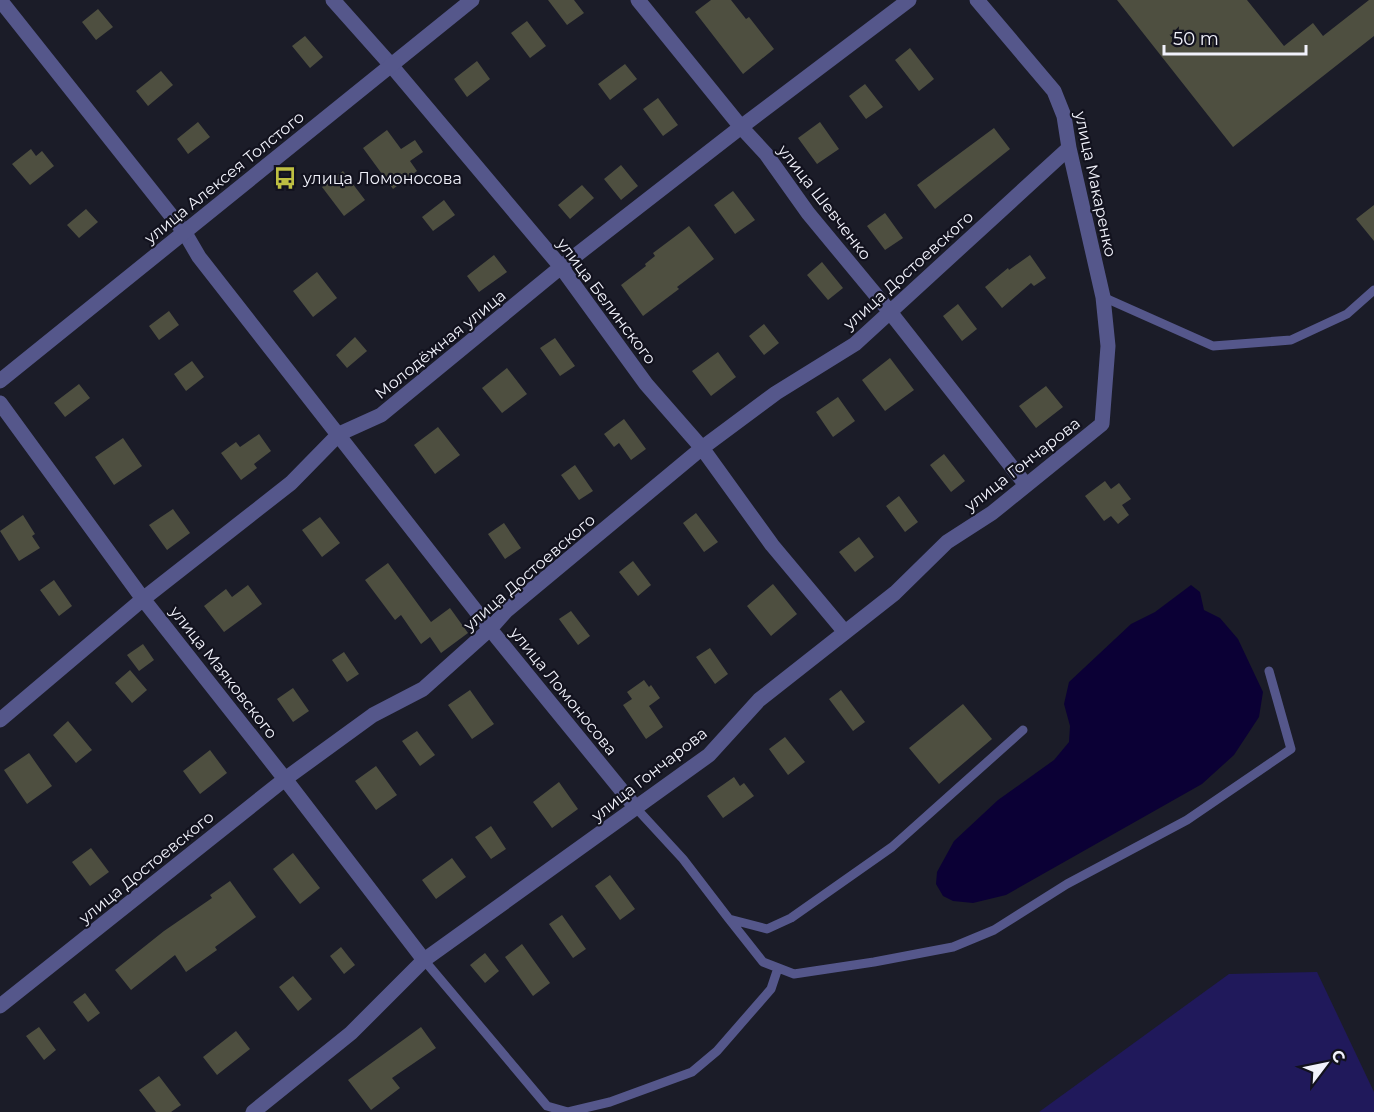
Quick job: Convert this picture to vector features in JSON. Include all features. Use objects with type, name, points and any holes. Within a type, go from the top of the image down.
[{"type":"street","name":"улица Белинского","points":[[333,0],[561,267],[646,384],[702,448],[772,545],[844,632]]},
{"type":"street","name":"улица Алексея Толстого","points":[[0,381],[471,0]]},
{"type":"street","name":"улица Шевченко","points":[[638,0],[741,127],[766,154],[808,213],[890,312],[1026,485]]},
{"type":"street","name":"Молодёжная улица","points":[[0,720],[143,599],[291,483],[339,434],[381,415],[561,267],[909,0]]},
{"type":"street","name":"улица Макаренко","points":[[977,0],[1054,92],[1064,116],[1069,148],[1103,297]]},
{"type":"street","name":"улица Ломоносова","points":[[4,5],[185,233],[199,257],[490,629],[636,808]]},
{"type":"street","name":"улица Достоевского","points":[[0,1006],[285,779],[373,715],[423,689],[506,612],[702,448],[777,393],[855,344],[1069,148]]},
{"type":"street","name":"улица Гончарова","points":[[254,1112],[351,1033],[424,960],[709,755],[759,700],[895,593],[947,542],[992,513],[1102,424],[1108,346],[1103,297]]},
{"type":"street","name":"улица Маяковского","points":[[0,403],[143,599],[424,960]]},
{"type":"lane","points":[[1103,297],[1213,346],[1291,340],[1347,314],[1374,290]]},
{"type":"lane","points":[[636,808],[683,859],[763,963],[795,974],[953,947],[994,930],[1067,884],[1188,820],[1291,749],[1269,671]]},
{"type":"lane","points":[[729,919],[767,929],[791,918],[892,847],[1023,730]]},
{"type":"lane","points":[[424,960],[547,1106],[567,1112],[610,1102],[692,1072],[717,1051],[771,989],[778,968]]},
{"type":"shaded area","points":[[1191,585],[1200,592],[1204,610],[1220,618],[1238,639],[1263,692],[1259,717],[1234,755],[1202,784],[1006,895],[973,903],[953,901],[943,896],[936,884],[937,872],[954,841],[998,800],[1054,760],[1069,742],[1070,726],[1064,704],[1069,682],[1131,624],[1155,612]]},
{"type":"shaded area","points":[[1317,972],[1374,1092],[1374,1112],[1039,1112],[1229,974]]},
{"type":"building","points":[[548,0],[574,0],[584,13],[567,25]]},
{"type":"building","points":[[711,0],[731,0],[746,19],[749,17],[774,49],[743,74],[695,12]]},
{"type":"building","points":[[1117,0],[1247,0],[1284,46],[1313,23],[1323,36],[1369,0],[1374,0],[1374,36],[1233,147]]},
{"type":"building","points":[[98,9],[113,27],[96,40],[82,22]]},
{"type":"building","points":[[527,21],[546,46],[530,58],[511,33]]},
{"type":"building","points":[[305,36],[323,57],[310,68],[292,46]]},
{"type":"building","points":[[910,48],[934,79],[919,91],[895,60]]},
{"type":"building","points":[[477,61],[490,79],[467,97],[454,79]]},
{"type":"building","points":[[625,64],[637,79],[610,100],[598,84]]},
{"type":"building","points":[[161,71],[173,85],[148,106],[136,91]]},
{"type":"building","points":[[865,84],[883,107],[866,119],[849,96]]},
{"type":"building","points":[[658,98],[678,125],[663,136],[643,109]]},
{"type":"building","points":[[198,122],[210,137],[188,154],[177,139]]},
{"type":"building","points":[[820,122],[839,149],[817,164],[798,138]]},
{"type":"building","points":[[994,128],[1010,149],[935,209],[917,185]]},
{"type":"building","points":[[387,130],[401,149],[415,140],[423,152],[410,161],[417,171],[393,189],[363,148]]},
{"type":"building","points":[[31,149],[36,156],[42,151],[54,166],[30,185],[12,164]]},
{"type":"building","points":[[621,165],[638,186],[621,200],[604,179]]},
{"type":"building","points":[[343,171],[365,200],[344,216],[322,187]]},
{"type":"building","points":[[582,185],[594,198],[570,219],[558,205]]},
{"type":"building","points":[[733,191],[755,220],[735,234],[714,205]]},
{"type":"building","points":[[444,200],[455,215],[433,231],[422,217]]},
{"type":"building","points":[[1374,205],[1374,241],[1356,219]]},
{"type":"building","points":[[86,209],[98,222],[79,238],[67,225]]},
{"type":"building","points":[[885,213],[903,238],[885,250],[867,226]]},
{"type":"building","points":[[689,226],[714,259],[643,316],[621,285],[646,266],[645,264],[655,256],[653,253]]},
{"type":"building","points":[[494,255],[507,272],[479,292],[467,276]]},
{"type":"building","points":[[1030,255],[1046,278],[1034,286],[1031,283],[1002,308],[985,287],[1008,268],[1009,270]]},
{"type":"building","points":[[822,262],[843,288],[828,300],[807,275]]},
{"type":"building","points":[[317,272],[337,298],[313,317],[293,291]]},
{"type":"building","points":[[958,304],[977,329],[962,341],[943,316]]},
{"type":"building","points":[[169,311],[179,325],[159,340],[149,326]]},
{"type":"building","points":[[764,324],[779,343],[764,355],[749,336]]},
{"type":"building","points":[[355,337],[367,351],[347,368],[336,355]]},
{"type":"building","points":[[555,338],[575,366],[560,376],[540,348]]},
{"type":"building","points":[[718,352],[736,377],[711,396],[692,371]]},
{"type":"building","points":[[890,358],[914,390],[885,411],[862,380]]},
{"type":"building","points":[[192,361],[204,377],[186,391],[174,374]]},
{"type":"building","points":[[507,368],[527,394],[502,413],[482,388]]},
{"type":"building","points":[[79,384],[90,398],[65,417],[54,403]]},
{"type":"building","points":[[1046,386],[1063,407],[1036,428],[1019,406]]},
{"type":"building","points":[[838,397],[855,421],[833,437],[816,412]]},
{"type":"building","points":[[624,419],[646,449],[631,460],[619,443],[614,447],[604,434]]},
{"type":"building","points":[[438,427],[460,455],[435,474],[414,445]]},
{"type":"building","points":[[259,434],[271,451],[254,464],[257,468],[241,480],[221,453],[236,442],[240,447]]},
{"type":"building","points":[[123,438],[142,466],[114,485],[95,457]]},
{"type":"building","points":[[944,454],[965,481],[951,492],[930,465]]},
{"type":"building","points":[[575,465],[593,491],[579,500],[561,475]]},
{"type":"building","points":[[1105,481],[1111,489],[1119,483],[1131,499],[1122,505],[1129,515],[1118,524],[1111,516],[1104,521],[1085,496]]},
{"type":"building","points":[[899,496],[918,522],[905,532],[886,506]]},
{"type":"building","points":[[173,509],[190,533],[167,550],[149,525]]},
{"type":"building","points":[[696,513],[718,542],[704,552],[683,523]]},
{"type":"building","points":[[23,515],[35,534],[32,536],[40,548],[19,561],[0,531]]},
{"type":"building","points":[[320,517],[340,543],[322,557],[302,530]]},
{"type":"building","points":[[504,523],[521,548],[505,559],[488,534]]},
{"type":"building","points":[[859,537],[874,557],[855,572],[839,552]]},
{"type":"building","points":[[633,561],[651,585],[638,596],[619,572]]},
{"type":"building","points":[[388,563],[431,622],[450,608],[468,633],[441,653],[430,637],[421,644],[401,615],[395,620],[365,580]]},
{"type":"building","points":[[54,580],[72,606],[59,616],[40,590]]},
{"type":"building","points":[[773,584],[797,614],[771,636],[747,606]]},
{"type":"building","points":[[248,585],[262,604],[224,632],[204,606],[226,589],[232,597]]},
{"type":"building","points":[[571,611],[590,636],[578,645],[559,619]]},
{"type":"building","points":[[143,644],[154,660],[139,671],[127,655]]},
{"type":"building","points":[[710,648],[728,674],[715,684],[696,657]]},
{"type":"building","points":[[344,652],[359,674],[347,682],[332,660]]},
{"type":"building","points":[[130,670],[147,690],[132,703],[115,683]]},
{"type":"building","points":[[644,680],[649,687],[651,685],[660,698],[649,706],[663,727],[646,739],[623,705],[632,699],[627,692]]},
{"type":"building","points":[[293,688],[309,711],[293,722],[277,699]]},
{"type":"building","points":[[470,690],[494,724],[472,739],[448,705]]},
{"type":"building","points":[[841,690],[865,722],[853,731],[829,699]]},
{"type":"building","points":[[963,704],[992,739],[939,784],[909,748]]},
{"type":"building","points":[[68,721],[92,750],[76,763],[53,735]]},
{"type":"building","points":[[417,731],[435,755],[420,766],[402,741]]},
{"type":"building","points":[[785,737],[805,762],[788,775],[769,749]]},
{"type":"building","points":[[210,750],[227,773],[200,794],[183,771]]},
{"type":"building","points":[[29,753],[52,786],[27,804],[4,770]]},
{"type":"building","points":[[376,766],[397,795],[376,810],[355,781]]},
{"type":"building","points":[[734,777],[740,786],[744,783],[754,796],[723,818],[707,796]]},
{"type":"building","points":[[559,782],[578,809],[552,828],[533,802]]},
{"type":"building","points":[[491,826],[506,849],[491,859],[475,837]]},
{"type":"building","points":[[91,848],[109,872],[90,886],[72,862]]},
{"type":"building","points":[[293,853],[320,888],[300,904],[273,869]]},
{"type":"building","points":[[452,858],[466,877],[436,899],[422,880]]},
{"type":"building","points":[[610,875],[635,909],[620,920],[595,886]]},
{"type":"building","points":[[230,881],[256,917],[215,947],[217,950],[186,972],[175,955],[131,990],[115,970],[164,931],[212,898],[210,895]]},
{"type":"building","points":[[562,915],[586,949],[573,958],[549,924]]},
{"type":"building","points":[[522,944],[550,983],[533,996],[505,957]]},
{"type":"building","points":[[341,947],[355,965],[344,974],[330,956]]},
{"type":"building","points":[[485,953],[499,971],[485,983],[470,965]]},
{"type":"building","points":[[293,976],[312,999],[298,1011],[279,987]]},
{"type":"building","points":[[85,993],[100,1013],[88,1022],[73,1002]]},
{"type":"building","points":[[39,1027],[56,1050],[44,1060],[26,1036]]},
{"type":"building","points":[[421,1027],[436,1048],[392,1078],[400,1088],[371,1110],[348,1080]]},
{"type":"building","points":[[236,1031],[250,1049],[217,1075],[203,1057]]},
{"type":"building","points":[[159,1076],[181,1105],[171,1112],[156,1112],[139,1090]]},
{"type":"place","name":"улица Ломоносова","points":[[285,178]]}]
